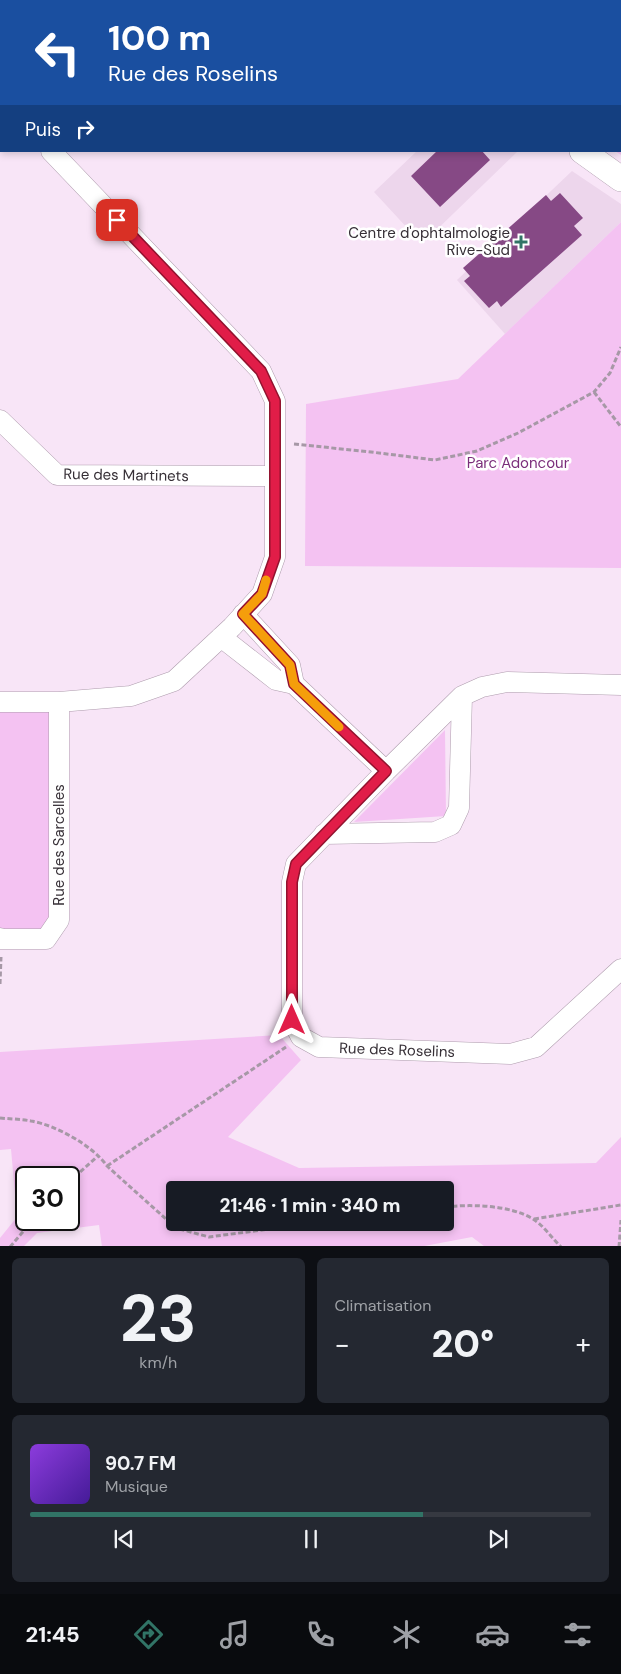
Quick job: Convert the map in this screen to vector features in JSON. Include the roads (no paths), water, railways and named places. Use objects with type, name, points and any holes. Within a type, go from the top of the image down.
[{"type":"street","points":[[0,702],[59,702],[132,696],[174,681],[262,594],[275,557],[275,401],[261,371],[52,152]]},
{"type":"street","points":[[583,152],[621,179]]},
{"type":"street","name":"Rue des Martinets","points":[[0,420],[57,475],[274,476]]},
{"type":"street","points":[[243,614],[290,665],[294,684]]},
{"type":"street","points":[[220,637],[276,680],[294,684],[386,771]]},
{"type":"street","points":[[324,834],[462,696],[482,687],[507,682],[621,685]]},
{"type":"street","points":[[324,834],[435,832],[451,825],[459,808],[462,696]]},
{"type":"street","name":"Rue des Sarcelles","points":[[1,938],[46,939],[59,920],[59,702]]},
{"type":"street","name":"Rue des Roselins","points":[[324,834],[296,864],[292,882],[292,1020],[301,1037],[319,1047],[510,1054],[536,1047],[621,970]]},
{"type":"place","name":"Centre d'ophtalmologie Rive-Sud","points":[[521,242]]},
{"type":"park label","name":"Parc Adoncour","points":[[518,463]]}]
